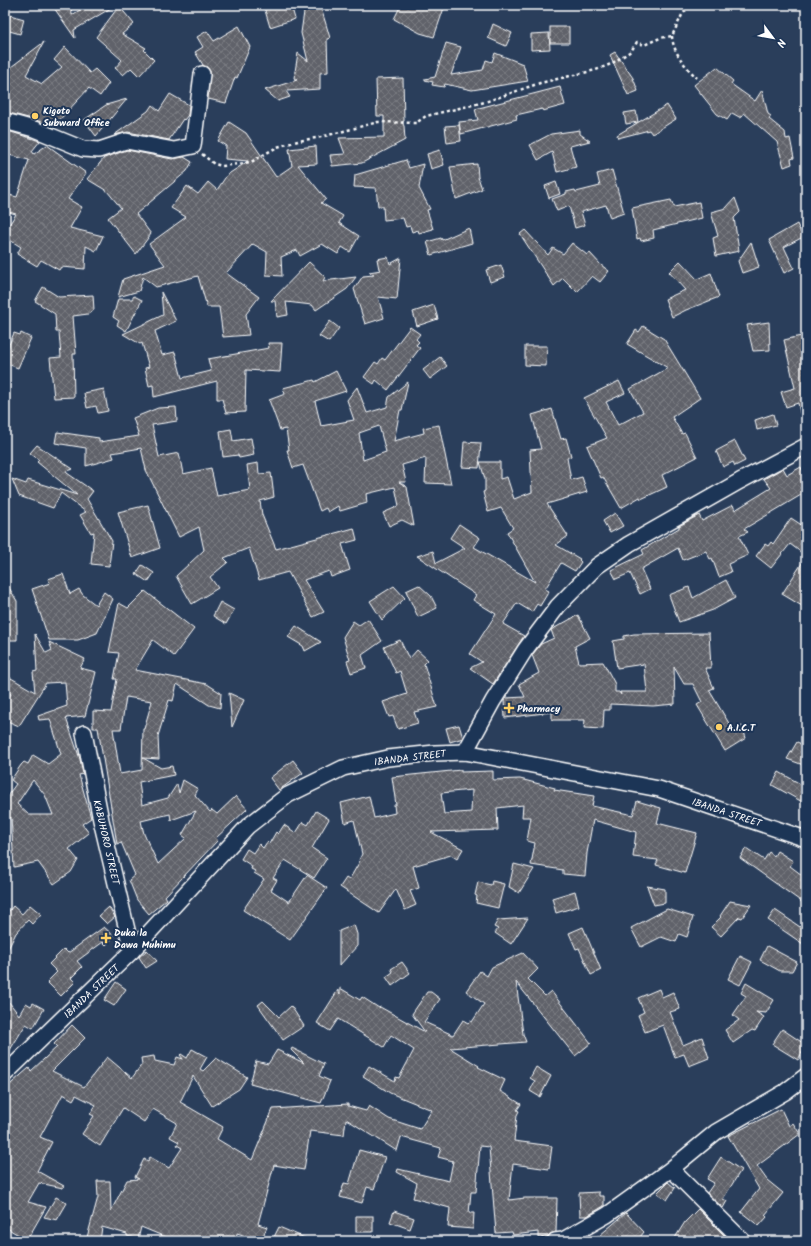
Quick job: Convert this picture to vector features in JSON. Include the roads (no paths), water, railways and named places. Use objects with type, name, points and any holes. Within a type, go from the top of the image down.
[{"type":"street","points":[[5,121],[34,129],[83,149],[99,150],[126,141],[174,150],[192,146],[202,74]]},
{"type":"street","points":[[465,752],[493,701],[525,650],[558,606],[597,566],[629,544],[740,481],[806,446]]},
{"type":"street","name":"KABUHORO STREET","points":[[84,733],[101,820],[132,951]]},
{"type":"street","name":"IBANDA STREET","points":[[5,1074],[132,951],[248,826],[288,795],[343,768],[388,758],[435,753],[465,752],[659,789],[806,839]]},
{"type":"street","points":[[555,1241],[563,1240],[608,1215],[671,1170],[716,1132],[784,1092],[806,1076]]},
{"type":"street","points":[[671,1170],[743,1241]]},
{"type":"place","name":"Kigoto Subward Office","points":[[35,116]]},
{"type":"place","name":"Pharmacy","points":[[509,708]]},
{"type":"place","name":"A.I.C.T","points":[[719,727]]},
{"type":"place","name":"Duka la Dawa Muhimu","points":[[106,938]]}]
